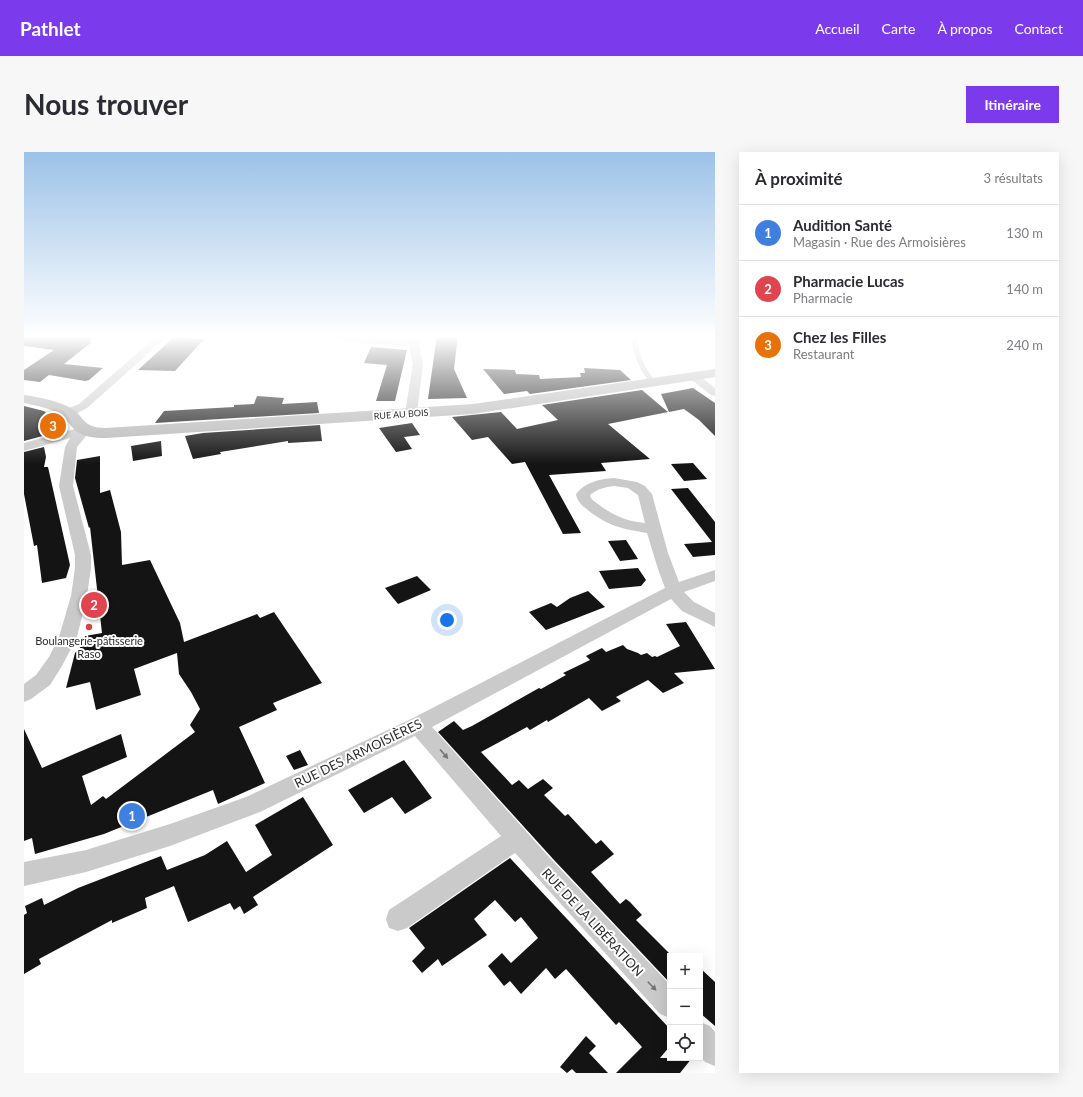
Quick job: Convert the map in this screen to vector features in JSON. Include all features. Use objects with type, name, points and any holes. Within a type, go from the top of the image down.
[{"type":"main road","name":"RUE AU BOIS","points":[[85,430],[96,433],[122,432],[474,408],[680,378]]},
{"type":"main road","points":[[24,399],[53,406],[68,413],[85,430]]},
{"type":"street","points":[[68,413],[83,406],[115,378]]},
{"type":"street","points":[[410,413],[416,378]]},
{"type":"street","points":[[696,378],[715,393]]},
{"type":"street","points":[[24,448],[85,430]]},
{"type":"street","points":[[24,694],[43,680],[56,661],[68,637],[79,596],[83,568],[83,555],[66,486],[71,447],[74,441],[85,430]]},
{"type":"street","points":[[655,529],[622,525],[610,521],[587,502],[583,497],[583,494],[590,488],[613,482],[627,482],[637,486],[645,494],[655,529],[668,578],[674,590],[685,604],[715,620]]},
{"type":"street","name":"RUE DES ARMOISIÈRES","points":[[24,874],[86,861],[170,835],[252,805],[418,724],[674,590],[715,575]]},
{"type":"street","name":"RUE DE LA LIBÉRATION","points":[[418,724],[516,839],[588,919],[667,1001]]},
{"type":"street","points":[[398,919],[516,839]]},
{"type":"street","points":[[703,1039],[715,1052]]},
{"type":"lane","points":[[648,378],[653,382]]},
{"type":"building","points":[[24,378],[45,378],[40,382],[24,380]]},
{"type":"building","points":[[67,378],[91,378],[85,381]]},
{"type":"building","points":[[383,378],[400,378],[395,401],[376,401]]},
{"type":"building","points":[[431,378],[458,378],[467,398],[428,399]]},
{"type":"building","points":[[491,378],[629,378],[631,380],[530,394],[527,391],[504,394]]},
{"type":"building","points":[[693,388],[715,403],[715,436],[699,420],[684,409],[669,412],[661,394]]},
{"type":"building","points":[[642,390],[668,412],[608,424],[650,459],[601,463],[606,471],[549,475],[581,533],[563,534],[525,462],[512,464],[488,437],[472,440],[452,417],[501,412],[517,429],[558,420],[542,405]]},
{"type":"building","points":[[257,396],[284,398],[282,404],[317,402],[319,413],[155,423],[164,411],[234,407],[234,405],[254,404]]},
{"type":"building","points":[[24,406],[44,411],[60,426],[51,429],[50,434],[24,441]]},
{"type":"building","points":[[412,423],[420,435],[404,437],[412,449],[396,452],[379,428]]},
{"type":"building","points":[[320,425],[322,441],[288,443],[288,441],[220,452],[221,454],[193,459],[185,436],[203,433]]},
{"type":"building","points":[[161,441],[162,456],[133,461],[131,446]]},
{"type":"building","points":[[44,447],[46,457],[44,467],[48,467],[70,565],[66,578],[42,583],[37,545],[34,546],[24,494],[24,452]]},
{"type":"building","points":[[100,456],[100,493],[110,490],[121,532],[122,565],[150,560],[180,623],[184,642],[257,614],[260,618],[274,612],[322,683],[273,703],[277,710],[239,727],[265,783],[218,804],[213,790],[104,834],[35,854],[32,838],[24,841],[24,729],[42,768],[121,734],[127,757],[82,776],[91,805],[103,796],[106,799],[195,732],[190,725],[200,709],[179,674],[177,653],[134,669],[141,695],[96,710],[90,682],[66,688],[75,653],[84,643],[85,636],[102,633],[90,527],[89,528],[75,478],[77,460]]},
{"type":"building","points":[[693,463],[707,479],[684,481],[671,464]]},
{"type":"building","points":[[688,488],[715,522],[715,555],[693,557],[684,544],[712,542],[671,489]]},
{"type":"building","points":[[626,540],[638,559],[620,561],[608,541]]},
{"type":"building","points":[[638,568],[646,580],[641,586],[609,589],[599,571]]},
{"type":"building","points":[[417,576],[431,590],[398,604],[385,588]]},
{"type":"building","points":[[588,591],[605,607],[546,630],[529,612],[551,603],[557,607],[570,598]]},
{"type":"building","points":[[686,622],[715,669],[674,673],[684,683],[663,693],[648,680],[616,697],[621,701],[602,711],[589,698],[548,722],[547,720],[530,730],[527,727],[481,752],[512,785],[519,780],[528,789],[543,779],[553,788],[544,795],[565,816],[568,814],[596,844],[601,840],[614,854],[591,872],[620,904],[626,899],[630,902],[642,915],[636,920],[669,953],[667,953],[667,980],[554,860],[438,732],[454,721],[463,730],[472,726],[539,688],[541,689],[566,675],[563,673],[590,660],[586,656],[602,648],[606,652],[623,645],[627,649],[641,655],[647,653],[652,657],[657,657],[680,646],[666,624]]},
{"type":"building","points":[[300,750],[308,765],[294,770],[286,756]]},
{"type":"building","points":[[404,760],[432,798],[405,814],[392,797],[364,813],[348,790]]},
{"type":"building","points":[[303,797],[333,845],[253,897],[258,905],[244,914],[240,906],[234,910],[230,903],[188,922],[174,886],[145,898],[147,908],[112,923],[112,920],[39,959],[41,964],[24,974],[24,915],[27,913],[25,906],[42,898],[44,905],[78,888],[161,856],[167,870],[205,855],[227,841],[246,872],[272,855],[255,825]]},
{"type":"building","points":[[510,858],[667,1026],[667,1050],[660,1058],[667,1058],[667,1061],[690,1061],[680,1073],[616,1073],[642,1047],[619,1022],[616,1025],[566,969],[555,979],[546,968],[521,994],[510,981],[504,986],[488,966],[502,953],[511,963],[538,938],[521,917],[515,922],[495,900],[474,919],[487,935],[442,966],[438,959],[422,973],[412,961],[425,948],[409,928]]},
{"type":"building","points":[[703,971],[715,982],[715,1026],[703,1016]]},
{"type":"building","points":[[586,1036],[596,1046],[589,1053],[608,1073],[576,1073],[572,1069],[567,1073],[560,1067]]},
{"type":"place","name":"Chez les Filles","points":[[53,426]]},
{"type":"place","name":"Pharmacie Lucas","points":[[94,605]]},
{"type":"place","name":"Boulangerie-pâtisserie Raso","points":[[89,627]]},
{"type":"place","name":"Audition Santé","points":[[132,816]]}]
